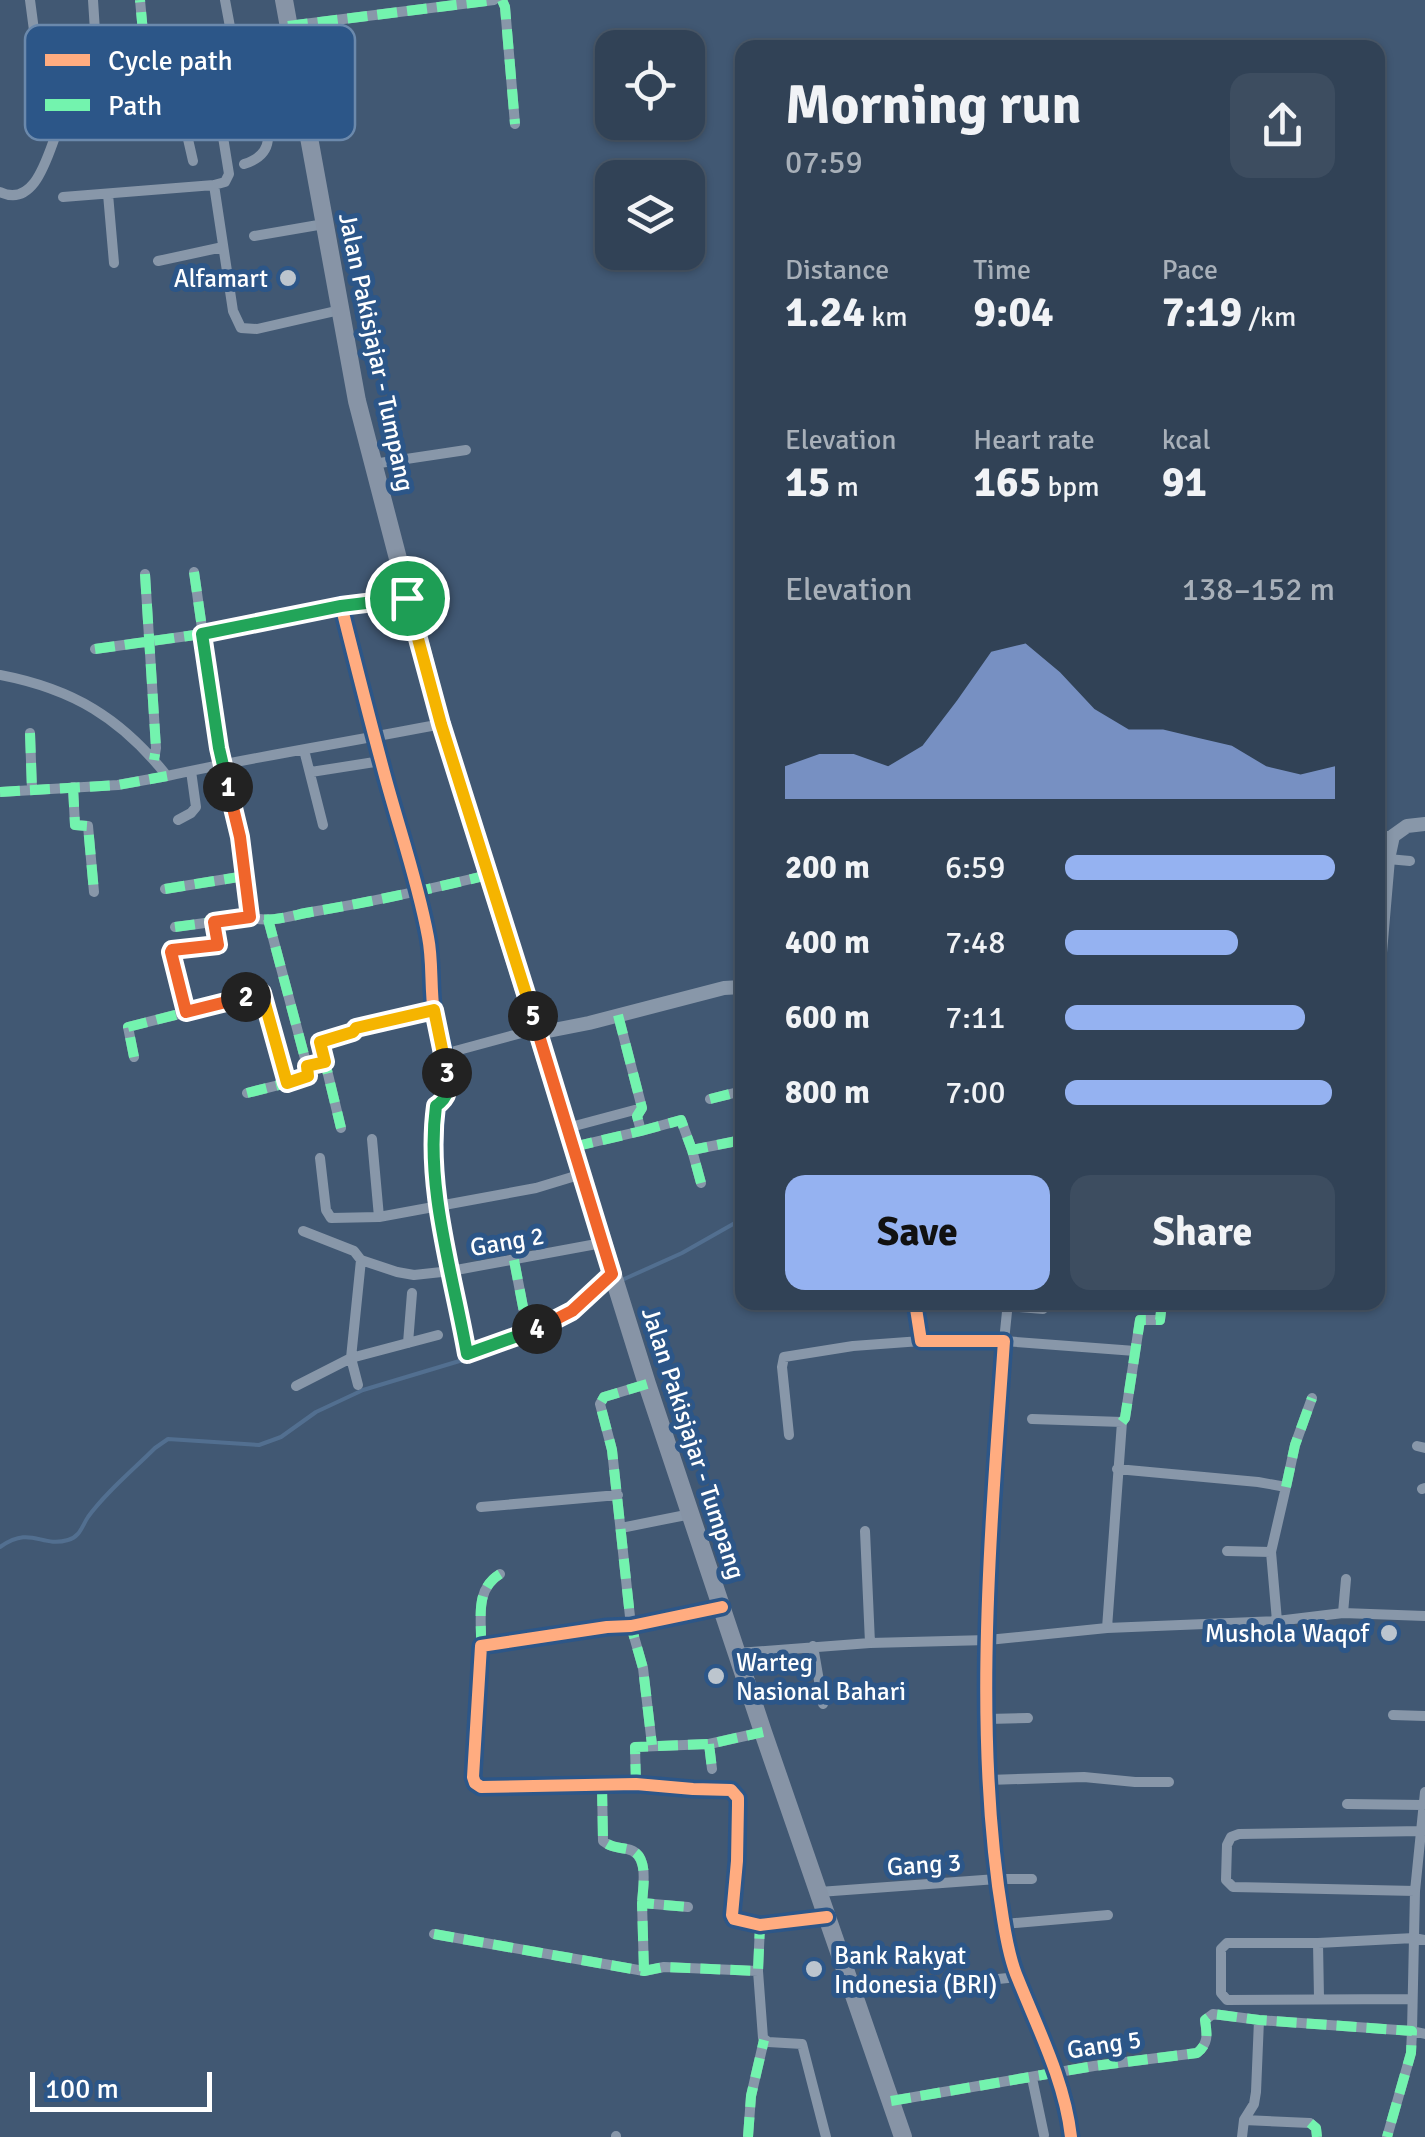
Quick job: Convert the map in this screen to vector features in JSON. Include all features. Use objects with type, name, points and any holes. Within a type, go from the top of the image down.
[{"type":"main road","name":"Jalan Pakisjajar - Tumpang","points":[[284,0],[288,25]]},
{"type":"main road","name":"Jalan Pakisjajar - Tumpang","points":[[309,140],[357,402],[441,724],[613,1280],[902,2137]]},
{"type":"street","points":[[30,0],[33,25]]},
{"type":"street","points":[[93,0],[94,25]]},
{"type":"street","points":[[140,0],[144,25]]},
{"type":"street","points":[[225,0],[230,25]]},
{"type":"street","points":[[296,25],[494,0]]},
{"type":"street","points":[[502,0],[515,124]]},
{"type":"street","points":[[0,192],[28,192],[53,140]]},
{"type":"street","points":[[188,140],[193,161]]},
{"type":"street","points":[[63,198],[225,182],[229,174],[224,140]]},
{"type":"street","points":[[244,164],[259,157],[268,140]]},
{"type":"street","points":[[214,185],[233,312],[240,328],[256,329],[340,310]]},
{"type":"street","points":[[108,194],[114,262]]},
{"type":"street","points":[[254,236],[324,224]]},
{"type":"street","points":[[158,260],[223,247]]},
{"type":"street","points":[[372,464],[466,450]]},
{"type":"street","points":[[194,572],[250,917]]},
{"type":"street","points":[[145,574],[154,760]]},
{"type":"street","points":[[94,649],[407,598]]},
{"type":"street","points":[[341,606],[429,942],[434,1010],[448,1090],[445,1100],[436,1106],[433,1170],[467,1354],[528,1333],[572,1311],[613,1280]]},
{"type":"street","points":[[0,675],[52,687],[76,698],[118,726],[167,776]]},
{"type":"street","points":[[0,792],[140,782],[441,724]]},
{"type":"street","points":[[30,732],[32,790]]},
{"type":"street","points":[[304,750],[323,825]]},
{"type":"street","points":[[311,772],[381,760]]},
{"type":"street","points":[[178,820],[196,806],[190,771]]},
{"type":"street","points":[[73,787],[75,825],[88,826],[94,892]]},
{"type":"street","points":[[1385,893],[1385,836],[1407,826],[1425,824]]},
{"type":"street","points":[[1388,858],[1410,861]]},
{"type":"street","points":[[175,927],[250,917],[268,919],[488,874]]},
{"type":"street","points":[[165,889],[245,876]]},
{"type":"street","points":[[247,1093],[308,1076],[268,919]]},
{"type":"street","points":[[186,1012],[171,952],[218,945],[214,922]]},
{"type":"street","points":[[444,1054],[529,1031],[618,1016],[735,987]]},
{"type":"street","points":[[134,1057],[127,1028],[261,988],[287,1083]]},
{"type":"street","points":[[342,1128],[320,1042],[356,1028],[434,1010]]},
{"type":"street","points":[[618,1016],[642,1108],[638,1115],[641,1131]]},
{"type":"street","points":[[307,1066],[325,1062]]},
{"type":"street","points":[[710,1099],[735,1093]]},
{"type":"street","points":[[567,1128],[642,1108]]},
{"type":"street","points":[[573,1148],[682,1120],[701,1184]]},
{"type":"street","points":[[372,1139],[378,1217]]},
{"type":"street","points":[[692,1150],[735,1141]]},
{"type":"street","points":[[320,1158],[328,1215],[341,1220],[378,1217],[536,1188],[582,1174]]},
{"type":"street","name":"Gang 2","points":[[303,1231],[354,1251],[361,1260],[405,1274],[451,1271],[602,1244]]},
{"type":"street","points":[[358,1385],[351,1358],[361,1260]]},
{"type":"street","points":[[514,1260],[528,1333]]},
{"type":"street","points":[[408,1343],[412,1293]]},
{"type":"street","points":[[916,1310],[921,1341]]},
{"type":"street","points":[[1007,1310],[988,1640],[988,1780],[997,1879],[1016,1977],[1056,2074],[1071,2137]]},
{"type":"street","points":[[1107,1628],[1122,1422],[1126,1418],[1140,1320],[1160,1320],[1161,1310]]},
{"type":"street","points":[[296,1386],[351,1358],[438,1335]]},
{"type":"street","points":[[788,1434],[784,1357],[852,1346],[921,1341],[1004,1341],[1135,1351]]},
{"type":"street","points":[[647,1384],[600,1401],[612,1450],[631,1626],[643,1668],[652,1745]]},
{"type":"street","points":[[1277,1621],[1271,1552],[1295,1445],[1312,1398]]},
{"type":"street","points":[[1032,1420],[1122,1422]]},
{"type":"street","points":[[1117,1469],[1286,1486]]},
{"type":"street","points":[[481,1507],[618,1495]]},
{"type":"street","points":[[621,1528],[691,1514]]},
{"type":"street","points":[[865,1531],[870,1643]]},
{"type":"street","points":[[1226,1551],[1271,1552]]},
{"type":"street","points":[[500,1574],[486,1586],[482,1596],[473,1777],[476,1783],[482,1787],[636,1784],[731,1790],[738,1805],[732,1915],[738,1921],[760,1925],[827,1917]]},
{"type":"street","points":[[1343,1613],[1346,1579]]},
{"type":"street","points":[[481,1646],[631,1626],[722,1608]]},
{"type":"street","points":[[738,1653],[870,1643],[988,1640],[1107,1628],[1277,1621],[1343,1613],[1425,1616]]},
{"type":"street","points":[[813,1646],[823,1704]]},
{"type":"street","points":[[1392,1715],[1425,1716]]},
{"type":"street","points":[[988,1719],[1028,1718]]},
{"type":"street","points":[[636,1784],[635,1747],[709,1744],[763,1732]]},
{"type":"street","points":[[709,1744],[712,1769]]},
{"type":"street","points":[[988,1780],[1084,1778],[1168,1782]]},
{"type":"street","points":[[602,1786],[603,1841],[614,1848],[630,1849],[640,1856],[643,1866],[644,1971]]},
{"type":"street","points":[[1387,2137],[1411,2053],[1411,1998],[1420,1939],[1415,1891],[1425,1792]]},
{"type":"street","points":[[1347,1804],[1423,1805]]},
{"type":"street","points":[[1415,1891],[1233,1887],[1226,1880],[1227,1846],[1231,1837],[1238,1834],[1422,1831]]},
{"type":"street","name":"Gang 3","points":[[819,1892],[1032,1879]]},
{"type":"street","points":[[642,1902],[688,1908]]},
{"type":"street","points":[[1004,1924],[1108,1915]]},
{"type":"street","points":[[748,2137],[751,2096],[764,2040],[758,1971],[760,1925]]},
{"type":"street","points":[[434,1934],[644,1971],[664,1967],[758,1971]]},
{"type":"street","points":[[1411,1998],[1233,2001],[1221,1992],[1221,1950],[1227,1944],[1420,1939]]},
{"type":"street","points":[[1318,1943],[1320,1998]]},
{"type":"street","points":[[942,1985],[1016,1977]]},
{"type":"street","name":"Gang 5","points":[[891,2101],[1094,2066],[1197,2053],[1205,2047],[1205,2020],[1213,2014],[1260,2020]]},
{"type":"street","points":[[1242,2137],[1244,2120],[1256,2092],[1260,2020],[1425,2034]]},
{"type":"street","points":[[764,2040],[802,2044],[826,2137]]},
{"type":"street","points":[[1032,2078],[1044,2135]]},
{"type":"street","points":[[1244,2120],[1310,2123],[1316,2128],[1316,2137]]},
{"type":"waterway","points":[[622,1280],[735,1223]]},
{"type":"waterway","points":[[0,1547],[28,1537],[58,1542],[72,1539],[111,1490],[168,1439],[259,1445],[281,1437],[316,1412],[363,1390],[545,1331]]},
{"type":"marked path","points":[[140,0],[142,25]]},
{"type":"marked path","points":[[296,25],[494,0]]},
{"type":"marked path","points":[[502,0],[515,124]]},
{"type":"marked path","points":[[194,572],[219,747],[240,837],[250,917]]},
{"type":"marked path","points":[[145,574],[154,760]]},
{"type":"marked path","points":[[95,649],[202,634],[341,605],[407,598]]},
{"type":"marked path","points":[[30,733],[32,790]]},
{"type":"marked path","points":[[0,792],[118,785],[167,776]]},
{"type":"marked path","points":[[73,787],[75,825],[88,826],[94,892]]},
{"type":"marked path","points":[[175,927],[250,917],[280,918],[488,875]]},
{"type":"marked path","points":[[165,889],[245,876]]},
{"type":"marked path","points":[[259,982],[287,1083],[309,1074],[268,919]]},
{"type":"marked path","points":[[186,1011],[171,951],[218,945],[214,922]]},
{"type":"marked path","points":[[134,1057],[128,1027],[262,993]]},
{"type":"marked path","points":[[325,1062],[320,1042],[353,1033],[356,1028],[434,1011]]},
{"type":"marked path","points":[[618,1015],[642,1108],[637,1116],[641,1131],[681,1120],[692,1150]]},
{"type":"marked path","points":[[317,1064],[325,1062],[341,1128]]},
{"type":"marked path","points":[[247,1093],[287,1083]]},
{"type":"marked path","points":[[710,1099],[735,1093]]},
{"type":"marked path","points":[[573,1147],[641,1131]]},
{"type":"marked path","points":[[701,1183],[692,1150],[735,1141]]},
{"type":"marked path","points":[[514,1260],[528,1333]]},
{"type":"marked path","points":[[1122,1422],[1140,1320],[1160,1320],[1161,1310]]},
{"type":"marked path","points":[[647,1384],[604,1397],[600,1404],[612,1450],[631,1626],[643,1668],[652,1745]]},
{"type":"marked path","points":[[1286,1487],[1295,1445],[1312,1398]]},
{"type":"marked path","points":[[481,1646],[483,1597],[500,1574]]},
{"type":"marked path","points":[[636,1784],[635,1747],[709,1744],[763,1732]]},
{"type":"marked path","points":[[709,1744],[712,1769]]},
{"type":"marked path","points":[[602,1786],[603,1841],[639,1857],[644,1871],[642,1903]]},
{"type":"marked path","points":[[644,1971],[642,1903],[688,1907]]},
{"type":"marked path","points":[[434,1934],[644,1971],[664,1967],[758,1971],[760,1925]]},
{"type":"marked path","points":[[891,2101],[1094,2066],[1197,2053],[1207,2034],[1205,2020],[1213,2014],[1412,2031],[1411,2053],[1387,2137]]},
{"type":"marked path","points":[[748,2137],[751,2096],[764,2040]]},
{"type":"marked path","points":[[1310,2123],[1316,2128],[1317,2137]]},
{"type":"cycle path","points":[[341,605],[428,937],[434,1013],[448,1075],[444,1098],[437,1106],[435,1167],[448,1262],[467,1354],[546,1326],[572,1311],[612,1274]]},
{"type":"cycle path","points":[[916,1310],[921,1341],[1004,1341],[987,1631],[988,1777],[1003,1919],[1011,1957],[1057,2076],[1071,2137]]},
{"type":"cycle path","points":[[722,1607],[631,1626],[481,1646],[475,1783],[481,1787],[636,1784],[731,1790],[738,1798],[734,1919],[760,1925],[827,1917]]},
{"type":"place","name":"Alfamart","points":[[288,278]]},
{"type":"place","name":"Mushola Waqof","points":[[1389,1633]]},
{"type":"place","name":"Warteg Nasional Bahari","points":[[716,1676]]},
{"type":"place","name":"Bank Rakyat Indonesia (BRI)","points":[[814,1969]]},
{"type":"route","points":[[407,598],[441,724],[612,1274],[583,1302],[546,1326],[467,1354],[433,1170],[436,1106],[445,1100],[448,1090],[434,1010],[356,1028],[320,1042],[325,1062],[307,1066],[308,1076],[287,1083],[262,993],[186,1012],[171,952],[218,945],[214,922],[250,917],[240,837],[219,748],[202,634],[341,606],[407,598]]}]
